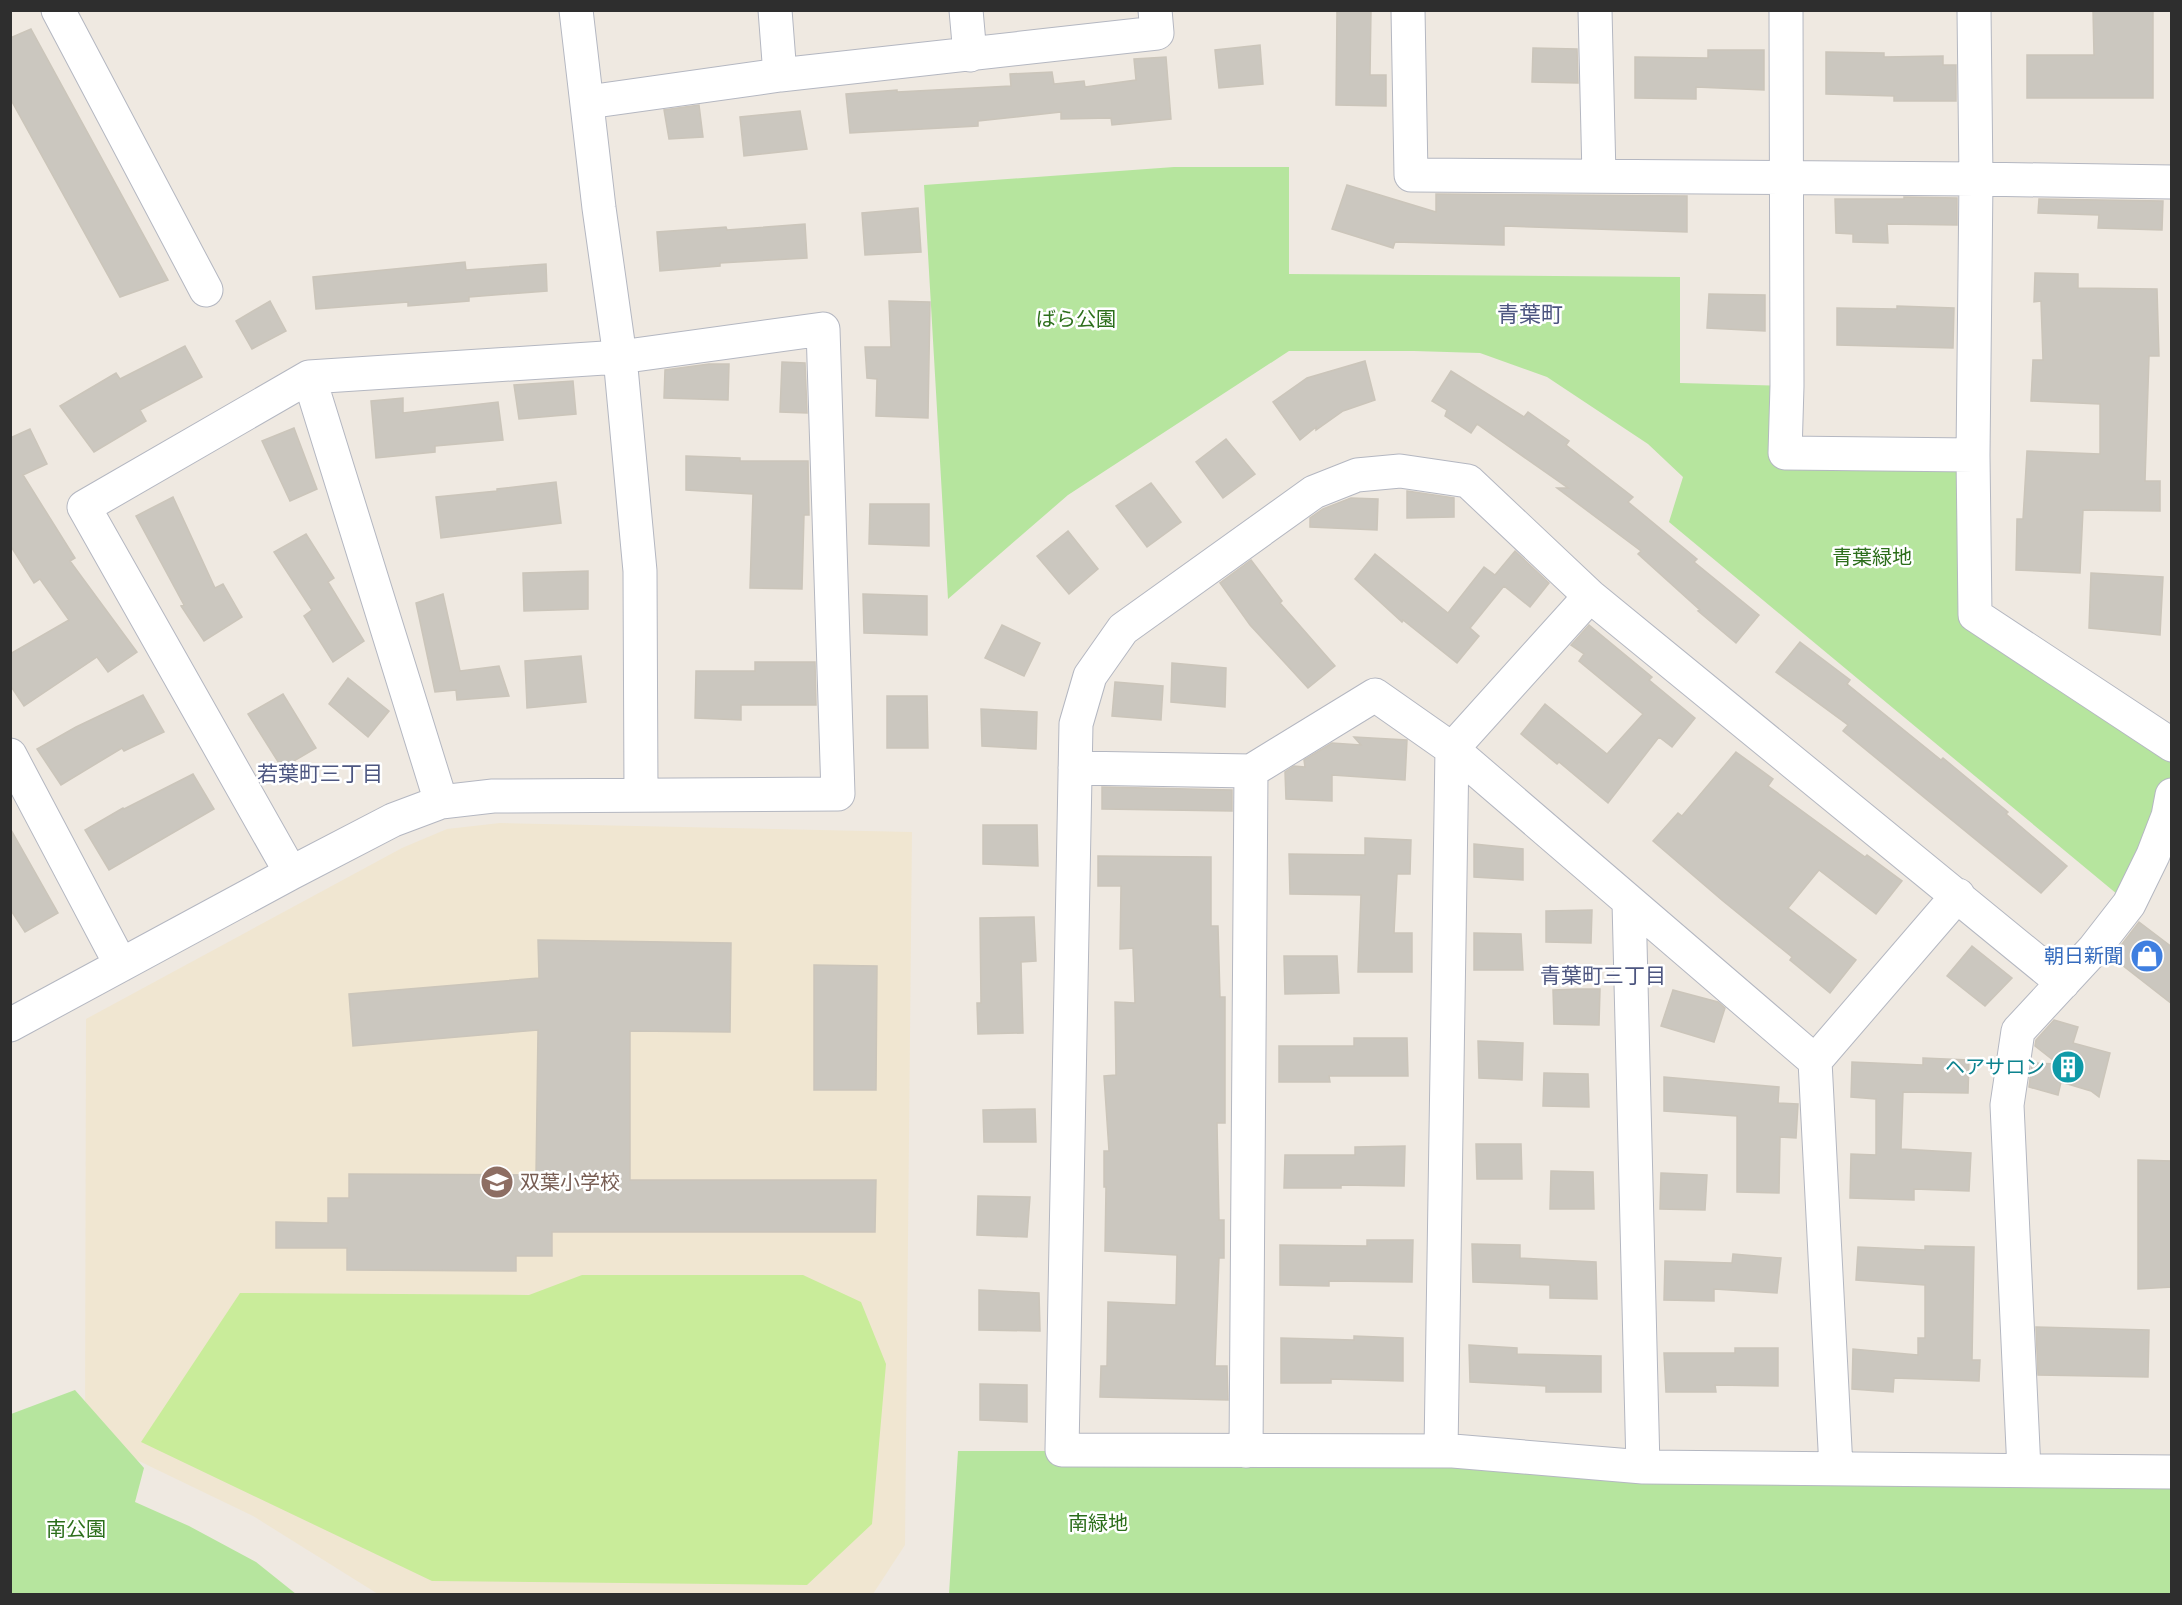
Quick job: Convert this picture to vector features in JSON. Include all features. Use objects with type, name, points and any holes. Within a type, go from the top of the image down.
[{"type":"street","points":[[58,10],[206,290]]},
{"type":"street","points":[[576,10],[599,208],[620,357],[640,571],[641,794]]},
{"type":"street","points":[[775,10],[780,75]]},
{"type":"street","points":[[966,10],[970,55]]},
{"type":"street","points":[[588,102],[780,75],[1157,33],[1155,10]]},
{"type":"street","points":[[1408,10],[1411,175],[2172,182]]},
{"type":"street","points":[[1595,10],[1599,176]]},
{"type":"street","points":[[1786,10],[1787,386],[1785,453],[1973,455]]},
{"type":"street","points":[[1974,10],[1975,615],[2172,745]]},
{"type":"street","points":[[10,1025],[393,820],[441,802],[493,796],[838,794],[823,329],[620,357],[309,377],[84,507],[291,873]]},
{"type":"street","points":[[309,377],[441,802]]},
{"type":"street","points":[[2063,983],[1590,596],[1468,481],[1400,471],[1357,475],[1314,492],[1123,629],[1090,676],[1076,724],[1062,1450],[1441,1451],[1643,1467],[2172,1472]]},
{"type":"street","points":[[1441,1451],[1452,749],[1590,596]]},
{"type":"street","points":[[1075,768],[1251,771],[1375,695],[1452,749],[1815,1062]]},
{"type":"street","points":[[10,755],[121,965]]},
{"type":"street","points":[[1246,1450],[1251,771]]},
{"type":"street","points":[[2024,1470],[2007,1105],[2018,1031],[2094,949],[2129,904],[2169,816],[2172,795]]},
{"type":"street","points":[[1836,1468],[1815,1062],[1958,895]]},
{"type":"street","points":[[1629,902],[1643,1467]]},
{"type":"shaded area","name":"双葉小学校","points":[[500,823],[912,832],[905,1545],[873,1594],[378,1594],[253,1516],[85,1435],[86,1019],[402,848],[447,829]]},
{"type":"green space","points":[[1174,167],[1289,167],[1289,274],[1680,277],[1680,383],[1787,386],[1785,435],[1973,455],[1975,615],[2171,745],[2172,795],[2129,904],[1669,522],[1683,477],[1648,444],[1547,377],[1480,353],[1289,351],[1068,495],[948,599],[924,185]]},
{"type":"green space","points":[[582,1275],[803,1275],[861,1302],[886,1364],[872,1524],[807,1585],[432,1581],[141,1442],[240,1293],[529,1295]]},
{"type":"green space","name":"南公園","points":[[75,1390],[144,1468],[135,1502],[189,1526],[256,1562],[296,1594],[11,1594],[11,1414]]},
{"type":"green space","name":"南緑地","points":[[958,1451],[1246,1451],[2171,1472],[2171,1594],[949,1594]]},
{"type":"building","points":[[1337,10],[1371,10],[1370,75],[1386,75],[1386,106],[1336,105]]},
{"type":"building","points":[[2093,10],[2153,10],[2153,98],[2027,98],[2027,55],[2094,55]]},
{"type":"building","points":[[31,29],[168,280],[120,297],[10,98],[10,38]]},
{"type":"building","points":[[1260,45],[1263,84],[1219,88],[1215,50]]},
{"type":"building","points":[[1533,48],[1577,49],[1578,83],[1532,82]]},
{"type":"building","points":[[1708,50],[1764,50],[1764,90],[1696,87],[1696,99],[1635,98],[1635,57],[1708,58]]},
{"type":"building","points":[[1826,52],[1884,53],[1884,57],[1943,56],[1943,65],[1956,65],[1956,101],[1894,101],[1894,96],[1826,94]]},
{"type":"building","points":[[1166,57],[1171,119],[1112,125],[1111,118],[1061,119],[1061,112],[978,121],[978,126],[850,133],[846,94],[1011,86],[1010,74],[1052,72],[1054,84],[1084,81],[1085,87],[1136,80],[1134,59]]},
{"type":"building","points":[[699,105],[703,137],[669,139],[664,110]]},
{"type":"building","points":[[800,111],[807,149],[744,156],[740,117]]},
{"type":"building","points":[[1347,185],[1436,212],[1436,194],[1687,196],[1687,232],[1504,226],[1504,245],[1395,242],[1393,248],[1332,229]]},
{"type":"building","points":[[1904,197],[1957,198],[1957,225],[1887,224],[1888,243],[1853,242],[1853,234],[1836,233],[1835,199],[1904,199]]},
{"type":"building","points":[[2039,199],[2163,201],[2162,230],[2098,228],[2099,215],[2038,213]]},
{"type":"building","points":[[918,208],[921,252],[865,255],[862,213]]},
{"type":"building","points":[[805,224],[807,258],[720,263],[720,266],[660,271],[657,232]]},
{"type":"building","points":[[465,262],[466,270],[546,264],[547,291],[469,297],[469,301],[408,306],[408,302],[316,309],[313,277]]},
{"type":"building","points":[[2035,273],[2078,274],[2078,288],[2157,289],[2159,356],[2149,356],[2145,481],[2160,481],[2160,511],[2083,510],[2080,573],[2016,570],[2017,519],[2023,519],[2027,451],[2100,454],[2100,404],[2031,401],[2033,360],[2043,360],[2041,301],[2034,302]]},
{"type":"building","points":[[1709,294],[1765,295],[1765,331],[1707,328]]},
{"type":"building","points":[[270,301],[286,331],[252,349],[236,321]]},
{"type":"building","points":[[889,301],[930,302],[928,418],[876,416],[877,379],[867,378],[865,347],[891,347]]},
{"type":"building","points":[[1897,306],[1954,308],[1953,348],[1837,345],[1837,308],[1897,309]]},
{"type":"building","points":[[185,346],[202,377],[140,410],[146,421],[94,452],[60,406],[116,373],[120,379]]},
{"type":"building","points":[[1365,361],[1375,400],[1343,411],[1316,430],[1316,427],[1300,440],[1273,402],[1307,378]]},
{"type":"building","points":[[782,362],[805,363],[807,413],[780,412]]},
{"type":"building","points":[[709,364],[729,364],[728,400],[664,398],[665,370]]},
{"type":"building","points":[[1451,371],[1524,417],[1528,412],[1569,441],[1566,445],[1633,497],[1628,502],[1697,559],[1694,562],[1759,615],[1736,643],[1698,611],[1700,610],[1638,554],[1641,551],[1557,488],[1568,488],[1477,424],[1471,433],[1445,416],[1447,410],[1432,401]]},
{"type":"building","points":[[573,381],[576,414],[519,419],[514,385]]},
{"type":"building","points":[[403,398],[403,413],[498,402],[503,440],[435,446],[435,452],[376,458],[371,401]]},
{"type":"building","points":[[294,428],[317,489],[290,501],[262,441]]},
{"type":"building","points":[[30,429],[47,464],[23,475],[75,558],[70,561],[137,652],[108,672],[97,657],[24,706],[10,685],[10,654],[69,620],[40,579],[34,583],[10,545],[10,438]]},
{"type":"building","points":[[1226,439],[1255,474],[1223,498],[1196,462]]},
{"type":"building","points":[[686,456],[740,458],[740,461],[808,461],[809,515],[804,515],[802,589],[750,588],[753,494],[686,490]]},
{"type":"building","points":[[556,482],[561,523],[441,538],[436,497]]},
{"type":"building","points":[[1151,483],[1181,522],[1147,547],[1116,506]]},
{"type":"building","points":[[1407,491],[1454,498],[1454,517],[1407,518]]},
{"type":"building","points":[[173,497],[215,588],[223,584],[242,617],[204,641],[181,606],[184,605],[136,516]]},
{"type":"building","points":[[1351,498],[1378,499],[1377,530],[1310,527],[1310,518],[1323,509]]},
{"type":"building","points":[[870,504],[929,504],[929,546],[869,544]]},
{"type":"building","points":[[1068,531],[1098,569],[1069,594],[1037,556]]},
{"type":"building","points":[[306,534],[334,578],[328,582],[364,641],[333,662],[304,616],[312,610],[274,552]]},
{"type":"building","points":[[1515,551],[1549,583],[1530,607],[1504,586],[1470,628],[1479,636],[1457,663],[1403,620],[1402,622],[1355,579],[1375,554],[1448,613],[1484,567],[1495,575]]},
{"type":"building","points":[[1251,560],[1282,601],[1280,603],[1335,666],[1308,688],[1250,625],[1220,583]]},
{"type":"building","points":[[588,571],[588,609],[524,611],[523,573]]},
{"type":"building","points":[[2091,573],[2163,577],[2160,635],[2089,628]]},
{"type":"building","points":[[443,594],[460,671],[499,666],[509,696],[457,700],[456,690],[435,692],[416,603]]},
{"type":"building","points":[[863,594],[927,596],[927,635],[864,633]]},
{"type":"building","points":[[1002,625],[1040,643],[1024,676],[985,658]]},
{"type":"building","points":[[1589,625],[1652,677],[1649,680],[1695,718],[1672,747],[1659,737],[1608,803],[1521,734],[1545,704],[1607,754],[1643,714],[1579,661],[1584,654],[1571,645]]},
{"type":"building","points":[[1800,642],[1850,680],[1847,684],[1941,760],[1943,758],[2008,812],[2006,814],[2067,866],[2041,893],[1843,731],[1848,725],[1776,672]]},
{"type":"building","points":[[581,656],[586,702],[527,708],[525,661]]},
{"type":"building","points":[[755,662],[815,662],[816,705],[741,705],[741,720],[695,718],[696,671],[755,671]]},
{"type":"building","points":[[1172,663],[1226,668],[1225,707],[1171,702]]},
{"type":"building","points":[[348,678],[389,711],[368,737],[329,704]]},
{"type":"building","points":[[1115,682],[1163,686],[1161,720],[1112,716]]},
{"type":"building","points":[[283,694],[316,748],[282,768],[248,714]]},
{"type":"building","points":[[143,695],[164,732],[124,751],[122,748],[61,785],[37,749],[76,727]]},
{"type":"building","points":[[887,696],[927,696],[928,748],[887,748]]},
{"type":"building","points":[[981,709],[1037,712],[1036,749],[982,746]]},
{"type":"building","points":[[1354,737],[1407,740],[1405,780],[1332,775],[1332,801],[1286,799],[1285,772],[1294,766],[1305,767],[1304,760],[1332,743],[1361,745]]},
{"type":"building","points":[[1736,752],[1773,779],[1768,786],[1865,857],[1867,855],[1902,881],[1876,914],[1819,870],[1788,908],[1856,960],[1830,993],[1790,960],[1792,957],[1653,841],[1678,813],[1682,816]]},
{"type":"building","points":[[193,774],[214,809],[109,870],[85,830],[123,808]]},
{"type":"building","points":[[1102,787],[1232,790],[1232,811],[1102,809]]},
{"type":"building","points":[[983,825],[1037,825],[1038,866],[983,864]]},
{"type":"building","points":[[10,828],[58,913],[25,932],[10,909]]},
{"type":"building","points":[[1365,838],[1411,840],[1410,874],[1397,874],[1394,933],[1412,933],[1412,972],[1358,972],[1361,895],[1290,894],[1289,854],[1365,855]]},
{"type":"building","points":[[1474,844],[1523,849],[1523,880],[1474,877]]},
{"type":"building","points":[[1098,856],[1211,857],[1211,926],[1218,926],[1220,997],[1225,997],[1225,1123],[1217,1123],[1219,1220],[1224,1220],[1224,1258],[1219,1258],[1215,1366],[1227,1366],[1228,1400],[1100,1397],[1101,1366],[1107,1366],[1108,1302],[1176,1305],[1177,1255],[1105,1251],[1104,1151],[1109,1151],[1104,1076],[1116,1075],[1115,1002],[1135,1003],[1133,948],[1120,949],[1121,886],[1098,886]]},
{"type":"building","points":[[1592,910],[1591,943],[1546,942],[1546,911]]},
{"type":"building","points":[[1034,917],[1036,961],[1021,962],[1023,1033],[978,1034],[977,1003],[981,1003],[980,918]]},
{"type":"building","points":[[2139,922],[2172,947],[2172,1004],[2112,957]]},
{"type":"building","points":[[1474,933],[1521,934],[1523,970],[1474,970]]},
{"type":"building","points":[[538,940],[731,943],[730,1032],[630,1031],[630,1180],[876,1180],[875,1232],[552,1232],[552,1256],[516,1256],[516,1271],[347,1270],[347,1248],[276,1248],[276,1222],[328,1223],[328,1198],[349,1198],[349,1174],[536,1175],[538,1030],[353,1046],[349,994],[539,978]]},
{"type":"building","points":[[1972,946],[2012,978],[1985,1006],[1947,976]]},
{"type":"building","points":[[1284,956],[1337,956],[1339,993],[1285,994]]},
{"type":"building","points":[[814,965],[877,966],[876,1090],[814,1090]]},
{"type":"building","points":[[1600,989],[1599,1025],[1554,1024],[1553,990]]},
{"type":"building","points":[[1673,990],[1718,1002],[1725,1008],[1714,1042],[1661,1026]]},
{"type":"building","name":"ヘアサロン","points":[[2054,1020],[2078,1027],[2073,1043],[2110,1053],[2099,1097],[2091,1091],[2061,1082],[2058,1095],[2029,1087],[2032,1063],[2058,1064],[2035,1046],[2036,1040]]},
{"type":"building","points":[[1354,1038],[1407,1038],[1408,1076],[1329,1076],[1330,1082],[1279,1082],[1279,1046],[1354,1046]]},
{"type":"building","points":[[1478,1041],[1523,1043],[1522,1080],[1479,1078]]},
{"type":"building","points":[[1923,1058],[1969,1060],[1968,1093],[1903,1092],[1901,1149],[1971,1153],[1969,1191],[1914,1189],[1914,1200],[1850,1198],[1851,1154],[1876,1155],[1876,1099],[1851,1097],[1852,1062],[1923,1065]]},
{"type":"building","points":[[1544,1073],[1588,1074],[1589,1107],[1543,1106]]},
{"type":"building","points":[[1664,1077],[1779,1087],[1778,1103],[1798,1104],[1796,1138],[1780,1137],[1779,1193],[1737,1192],[1737,1116],[1664,1111]]},
{"type":"building","points":[[1035,1109],[1036,1142],[984,1142],[983,1110]]},
{"type":"building","points":[[1476,1144],[1521,1144],[1522,1179],[1477,1179]]},
{"type":"building","points":[[1405,1146],[1404,1186],[1341,1185],[1341,1188],[1284,1188],[1285,1155],[1355,1155],[1355,1147]]},
{"type":"building","points":[[2138,1160],[2172,1161],[2172,1287],[2138,1289]]},
{"type":"building","points":[[1551,1171],[1593,1172],[1594,1209],[1550,1209]]},
{"type":"building","points":[[1661,1173],[1707,1175],[1705,1210],[1660,1209]]},
{"type":"building","points":[[978,1196],[1030,1197],[1027,1237],[977,1235]]},
{"type":"building","points":[[1367,1240],[1413,1240],[1412,1282],[1329,1281],[1329,1286],[1280,1285],[1280,1245],[1367,1246]]},
{"type":"building","points":[[1472,1244],[1520,1245],[1520,1258],[1596,1262],[1597,1299],[1550,1298],[1550,1285],[1473,1282]]},
{"type":"building","points":[[1925,1246],[1974,1247],[1972,1360],[1980,1360],[1979,1381],[1894,1378],[1893,1392],[1852,1389],[1853,1349],[1918,1355],[1918,1338],[1925,1338],[1925,1285],[1856,1280],[1858,1247],[1925,1250]]},
{"type":"building","points":[[1733,1254],[1781,1258],[1777,1293],[1714,1289],[1714,1301],[1664,1300],[1665,1261],[1732,1263]]},
{"type":"building","points":[[979,1290],[1039,1293],[1040,1331],[979,1330]]},
{"type":"building","points":[[2036,1327],[2149,1330],[2148,1377],[2038,1375]]},
{"type":"building","points":[[1354,1336],[1403,1338],[1403,1381],[1331,1379],[1331,1383],[1281,1383],[1281,1338],[1354,1340]]},
{"type":"building","points":[[1469,1345],[1517,1348],[1517,1354],[1601,1356],[1601,1392],[1546,1392],[1546,1386],[1470,1382]]},
{"type":"building","points":[[1735,1348],[1778,1348],[1778,1386],[1715,1385],[1716,1392],[1666,1392],[1664,1353],[1735,1353]]},
{"type":"building","points":[[980,1384],[1027,1385],[1027,1422],[980,1420]]},
{"type":"place","name":"朝日新聞","points":[[2147,956]]},
{"type":"place","name":"ヘアサロン","points":[[2068,1067]]},
{"type":"place","name":"双葉小学校","points":[[497,1182]]},
{"type":"district","name":"青葉町","points":[[1530,314]]},
{"type":"district","name":"若葉町三丁目","points":[[320,773]]},
{"type":"district","name":"青葉町三丁目","points":[[1603,975]]},
{"type":"park label","name":"ばら公園","points":[[1076,319]]},
{"type":"park label","name":"青葉緑地","points":[[1872,557]]}]
